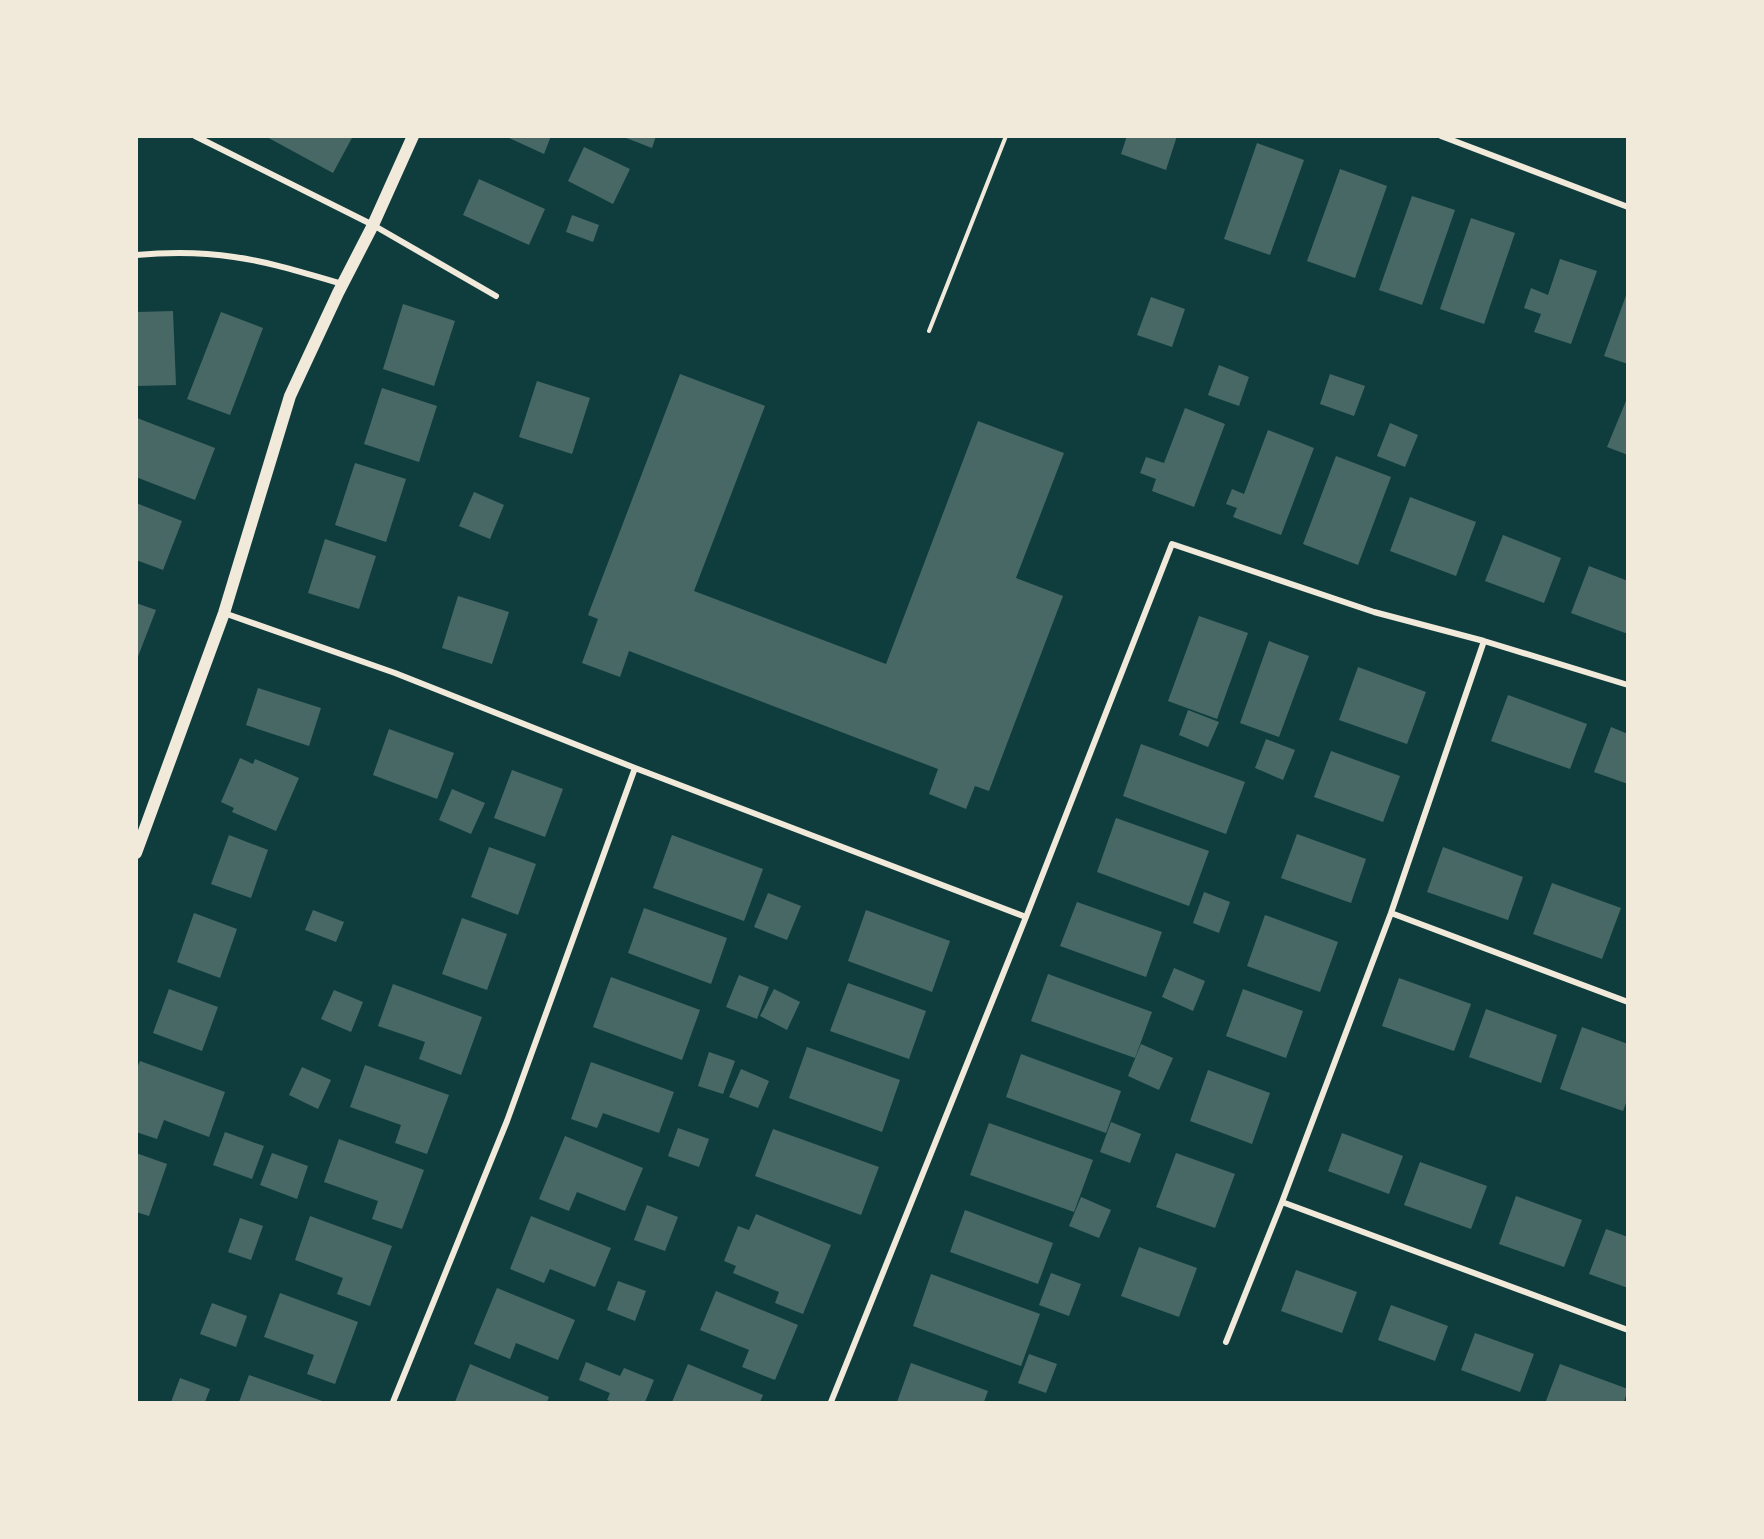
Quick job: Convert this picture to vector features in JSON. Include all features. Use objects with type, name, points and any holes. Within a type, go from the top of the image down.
[{"type":"main road","points":[[136,853],[224,613],[290,396],[373,225],[413,136]]},
{"type":"street","points":[[195,136],[373,225],[496,296]]},
{"type":"street","points":[[1441,136],[1628,207]]},
{"type":"street","points":[[136,255],[165,252],[235,257],[344,284]]},
{"type":"street","points":[[831,1402],[1026,917],[1172,544],[1374,612],[1484,641],[1628,686]]},
{"type":"street","points":[[224,613],[395,673],[635,768],[1026,917]]},
{"type":"street","points":[[1226,1342],[1282,1202],[1391,913],[1484,641]]},
{"type":"street","points":[[393,1402],[507,1121],[635,768]]},
{"type":"street","points":[[1391,913],[1628,1002]]},
{"type":"street","points":[[1282,1202],[1628,1330]]},
{"type":"path","points":[[929,331],[1006,136]]},
{"type":"building","points":[[265,136],[353,136],[333,173]]},
{"type":"building","points":[[505,136],[551,136],[544,154]]},
{"type":"building","points":[[621,136],[656,136],[652,148]]},
{"type":"building","points":[[1127,136],[1177,136],[1166,170],[1121,154]]},
{"type":"building","points":[[1257,143],[1304,160],[1270,255],[1224,239]]},
{"type":"building","points":[[584,147],[630,169],[613,204],[568,181]]},
{"type":"building","points":[[1340,169],[1387,186],[1355,278],[1307,261]]},
{"type":"building","points":[[479,179],[545,209],[529,245],[463,215]]},
{"type":"building","points":[[1412,196],[1455,210],[1422,305],[1379,290]]},
{"type":"building","points":[[572,215],[599,225],[593,242],[566,232]]},
{"type":"building","points":[[1471,218],[1515,233],[1484,324],[1440,309]]},
{"type":"building","points":[[1560,259],[1597,271],[1571,344],[1534,332],[1541,314],[1524,308],[1531,288],[1548,295]]},
{"type":"building","points":[[1628,290],[1628,364],[1604,356]]},
{"type":"building","points":[[1151,297],[1185,309],[1172,347],[1137,335]]},
{"type":"building","points":[[403,304],[455,321],[434,386],[383,369]]},
{"type":"building","points":[[173,311],[176,385],[137,386],[136,312]]},
{"type":"building","points":[[221,312],[263,328],[230,415],[187,399]]},
{"type":"building","points":[[1219,365],[1249,377],[1239,406],[1208,395]]},
{"type":"building","points":[[680,374],[765,406],[694,591],[886,664],[978,421],[1064,453],[1016,578],[1063,596],[989,791],[975,786],[966,809],[929,794],[938,769],[629,651],[620,677],[582,663],[598,619],[588,615]]},
{"type":"building","points":[[1330,374],[1365,386],[1354,416],[1320,404]]},
{"type":"building","points":[[537,381],[590,398],[572,454],[519,437]]},
{"type":"building","points":[[382,388],[437,406],[419,462],[364,444]]},
{"type":"building","points":[[1628,396],[1628,455],[1607,447]]},
{"type":"building","points":[[1185,408],[1225,424],[1194,507],[1152,491],[1156,479],[1140,473],[1146,457],[1164,463]]},
{"type":"building","points":[[137,418],[215,448],[195,500],[136,477]]},
{"type":"building","points":[[1390,423],[1418,435],[1405,467],[1377,456]]},
{"type":"building","points":[[1268,430],[1314,448],[1281,535],[1233,517],[1237,508],[1226,504],[1232,489],[1244,494]]},
{"type":"building","points":[[1336,456],[1391,477],[1358,565],[1303,544]]},
{"type":"building","points":[[355,463],[406,479],[386,542],[335,525]]},
{"type":"building","points":[[474,492],[504,505],[490,539],[459,526]]},
{"type":"building","points":[[1410,497],[1476,522],[1456,576],[1390,551]]},
{"type":"building","points":[[136,503],[182,521],[163,570],[136,560]]},
{"type":"building","points":[[1503,535],[1561,558],[1544,603],[1485,581]]},
{"type":"building","points":[[325,539],[376,556],[359,609],[308,593]]},
{"type":"building","points":[[1589,566],[1628,581],[1628,634],[1571,613]]},
{"type":"building","points":[[458,596],[509,612],[492,664],[442,648]]},
{"type":"building","points":[[136,603],[156,610],[137,659],[136,659]]},
{"type":"building","points":[[1199,616],[1248,633],[1217,719],[1168,701]]},
{"type":"building","points":[[1269,641],[1309,656],[1279,737],[1240,723]]},
{"type":"building","points":[[1358,667],[1426,692],[1407,744],[1339,720]]},
{"type":"building","points":[[258,688],[321,708],[309,746],[246,725]]},
{"type":"building","points":[[1508,695],[1587,724],[1570,769],[1491,741]]},
{"type":"building","points":[[1188,710],[1219,722],[1208,747],[1179,735]]},
{"type":"building","points":[[1611,727],[1628,734],[1628,784],[1594,772]]},
{"type":"building","points":[[389,729],[454,753],[437,799],[373,775]]},
{"type":"building","points":[[1266,739],[1295,750],[1283,780],[1255,768]]},
{"type":"building","points":[[1141,744],[1245,782],[1226,834],[1123,796]]},
{"type":"building","points":[[1331,751],[1400,776],[1383,822],[1314,797]]},
{"type":"building","points":[[240,758],[253,764],[255,759],[299,778],[276,831],[232,812],[234,808],[221,802]]},
{"type":"building","points":[[512,770],[563,789],[545,837],[494,818]]},
{"type":"building","points":[[452,789],[485,803],[471,834],[439,820]]},
{"type":"building","points":[[1116,818],[1209,851],[1189,906],[1097,872]]},
{"type":"building","points":[[1297,834],[1366,859],[1351,903],[1281,878]]},
{"type":"building","points":[[229,835],[268,850],[251,898],[211,884]]},
{"type":"building","points":[[672,835],[763,869],[744,921],[653,888]]},
{"type":"building","points":[[489,847],[536,864],[518,915],[471,897]]},
{"type":"building","points":[[1443,847],[1523,877],[1508,920],[1427,892]]},
{"type":"building","points":[[1552,883],[1621,908],[1602,959],[1533,934]]},
{"type":"building","points":[[1204,892],[1230,902],[1219,933],[1193,923]]},
{"type":"building","points":[[768,893],[801,906],[787,940],[754,927]]},
{"type":"building","points":[[1077,902],[1162,932],[1146,977],[1060,946]]},
{"type":"building","points":[[644,908],[727,938],[711,984],[628,953]]},
{"type":"building","points":[[313,910],[344,922],[336,942],[305,930]]},
{"type":"building","points":[[866,910],[950,941],[932,992],[848,961]]},
{"type":"building","points":[[194,913],[237,929],[220,978],[177,962]]},
{"type":"building","points":[[1265,915],[1338,942],[1320,992],[1247,966]]},
{"type":"building","points":[[462,918],[507,934],[487,990],[442,974]]},
{"type":"building","points":[[1174,968],[1205,981],[1193,1011],[1162,997]]},
{"type":"building","points":[[1048,974],[1152,1012],[1135,1058],[1031,1021]]},
{"type":"building","points":[[739,975],[769,987],[757,1019],[726,1007]]},
{"type":"building","points":[[611,977],[700,1010],[682,1060],[593,1027]]},
{"type":"building","points":[[1399,978],[1471,1004],[1454,1051],[1382,1026]]},
{"type":"building","points":[[848,983],[926,1011],[909,1059],[830,1031]]},
{"type":"building","points":[[393,984],[482,1017],[461,1075],[419,1059],[425,1042],[378,1026]]},
{"type":"building","points":[[169,989],[218,1007],[202,1051],[153,1033]]},
{"type":"building","points":[[774,989],[800,1002],[787,1030],[760,1016]]},
{"type":"building","points":[[1243,989],[1303,1011],[1286,1058],[1226,1036]]},
{"type":"building","points":[[334,990],[363,1002],[351,1032],[321,1019]]},
{"type":"building","points":[[1486,1009],[1557,1035],[1541,1083],[1469,1057]]},
{"type":"building","points":[[1582,1027],[1628,1044],[1628,1098],[1623,1111],[1560,1089]]},
{"type":"building","points":[[1141,1044],[1173,1058],[1159,1090],[1128,1076]]},
{"type":"building","points":[[807,1047],[900,1080],[882,1132],[789,1098]]},
{"type":"building","points":[[709,1052],[735,1061],[723,1094],[698,1086]]},
{"type":"building","points":[[1021,1054],[1121,1091],[1106,1133],[1006,1097]]},
{"type":"building","points":[[140,1061],[225,1092],[209,1137],[164,1120],[157,1139],[136,1132],[136,1070]]},
{"type":"building","points":[[591,1062],[674,1092],[659,1133],[603,1113],[597,1128],[571,1119]]},
{"type":"building","points":[[365,1065],[449,1095],[427,1154],[395,1143],[401,1125],[350,1107]]},
{"type":"building","points":[[302,1067],[331,1080],[318,1109],[289,1095]]},
{"type":"building","points":[[741,1069],[769,1081],[758,1108],[729,1097]]},
{"type":"building","points":[[1208,1070],[1270,1093],[1252,1144],[1190,1121]]},
{"type":"building","points":[[1111,1122],[1141,1134],[1130,1163],[1100,1152]]},
{"type":"building","points":[[989,1123],[1093,1160],[1074,1212],[970,1175]]},
{"type":"building","points":[[678,1128],[709,1139],[699,1167],[668,1156]]},
{"type":"building","points":[[773,1129],[879,1167],[861,1215],[755,1176]]},
{"type":"building","points":[[225,1132],[264,1146],[252,1179],[213,1165]]},
{"type":"building","points":[[1342,1133],[1403,1156],[1389,1194],[1328,1171]]},
{"type":"building","points":[[565,1136],[643,1168],[625,1211],[577,1192],[569,1211],[539,1199]]},
{"type":"building","points":[[339,1139],[424,1170],[402,1229],[372,1219],[378,1201],[324,1182]]},
{"type":"building","points":[[136,1153],[167,1164],[149,1216],[136,1212]]},
{"type":"building","points":[[272,1153],[308,1166],[297,1199],[260,1185]]},
{"type":"building","points":[[1176,1153],[1235,1174],[1215,1228],[1156,1207]]},
{"type":"building","points":[[1420,1162],[1487,1186],[1471,1229],[1404,1205]]},
{"type":"building","points":[[1516,1196],[1582,1220],[1564,1267],[1499,1244]]},
{"type":"building","points":[[1081,1197],[1111,1210],[1099,1238],[1069,1226]]},
{"type":"building","points":[[647,1205],[678,1217],[665,1251],[634,1240]]},
{"type":"building","points":[[965,1210],[1053,1243],[1038,1284],[950,1252]]},
{"type":"building","points":[[756,1214],[831,1245],[803,1314],[775,1303],[779,1292],[733,1273],[736,1266],[724,1261],[738,1226],[749,1230]]},
{"type":"building","points":[[310,1216],[392,1246],[370,1306],[337,1294],[343,1278],[295,1260]]},
{"type":"building","points":[[531,1216],[611,1248],[595,1287],[550,1269],[544,1283],[510,1269]]},
{"type":"building","points":[[240,1218],[263,1226],[251,1260],[228,1252]]},
{"type":"building","points":[[1606,1229],[1628,1237],[1628,1288],[1589,1274]]},
{"type":"building","points":[[1139,1247],[1197,1268],[1179,1317],[1121,1296]]},
{"type":"building","points":[[1296,1270],[1357,1292],[1342,1333],[1281,1311]]},
{"type":"building","points":[[1051,1273],[1081,1284],[1069,1316],[1039,1305]]},
{"type":"building","points":[[931,1274],[1040,1314],[1021,1366],[913,1326]]},
{"type":"building","points":[[618,1281],[646,1291],[635,1321],[607,1310]]},
{"type":"building","points":[[497,1288],[575,1320],[558,1360],[516,1343],[510,1359],[474,1344]]},
{"type":"building","points":[[716,1291],[798,1325],[775,1380],[742,1367],[749,1350],[700,1330]]},
{"type":"building","points":[[280,1293],[358,1322],[335,1384],[307,1374],[314,1355],[264,1337]]},
{"type":"building","points":[[212,1303],[247,1316],[236,1347],[200,1334]]},
{"type":"building","points":[[1391,1305],[1448,1326],[1435,1361],[1378,1340]]},
{"type":"building","points":[[1475,1333],[1534,1354],[1520,1392],[1461,1370]]},
{"type":"building","points":[[1029,1354],[1057,1364],[1046,1393],[1018,1383]]},
{"type":"building","points":[[586,1362],[620,1376],[624,1368],[654,1380],[645,1402],[607,1400],[610,1393],[579,1380]]},
{"type":"building","points":[[911,1363],[988,1391],[984,1402],[897,1402]]},
{"type":"building","points":[[470,1364],[549,1397],[547,1402],[455,1402]]},
{"type":"building","points":[[688,1364],[763,1395],[760,1402],[672,1402]]},
{"type":"building","points":[[1560,1364],[1628,1389],[1624,1402],[1546,1401]]},
{"type":"building","points":[[249,1375],[325,1402],[239,1402]]},
{"type":"building","points":[[180,1378],[210,1389],[205,1402],[171,1402]]}]
